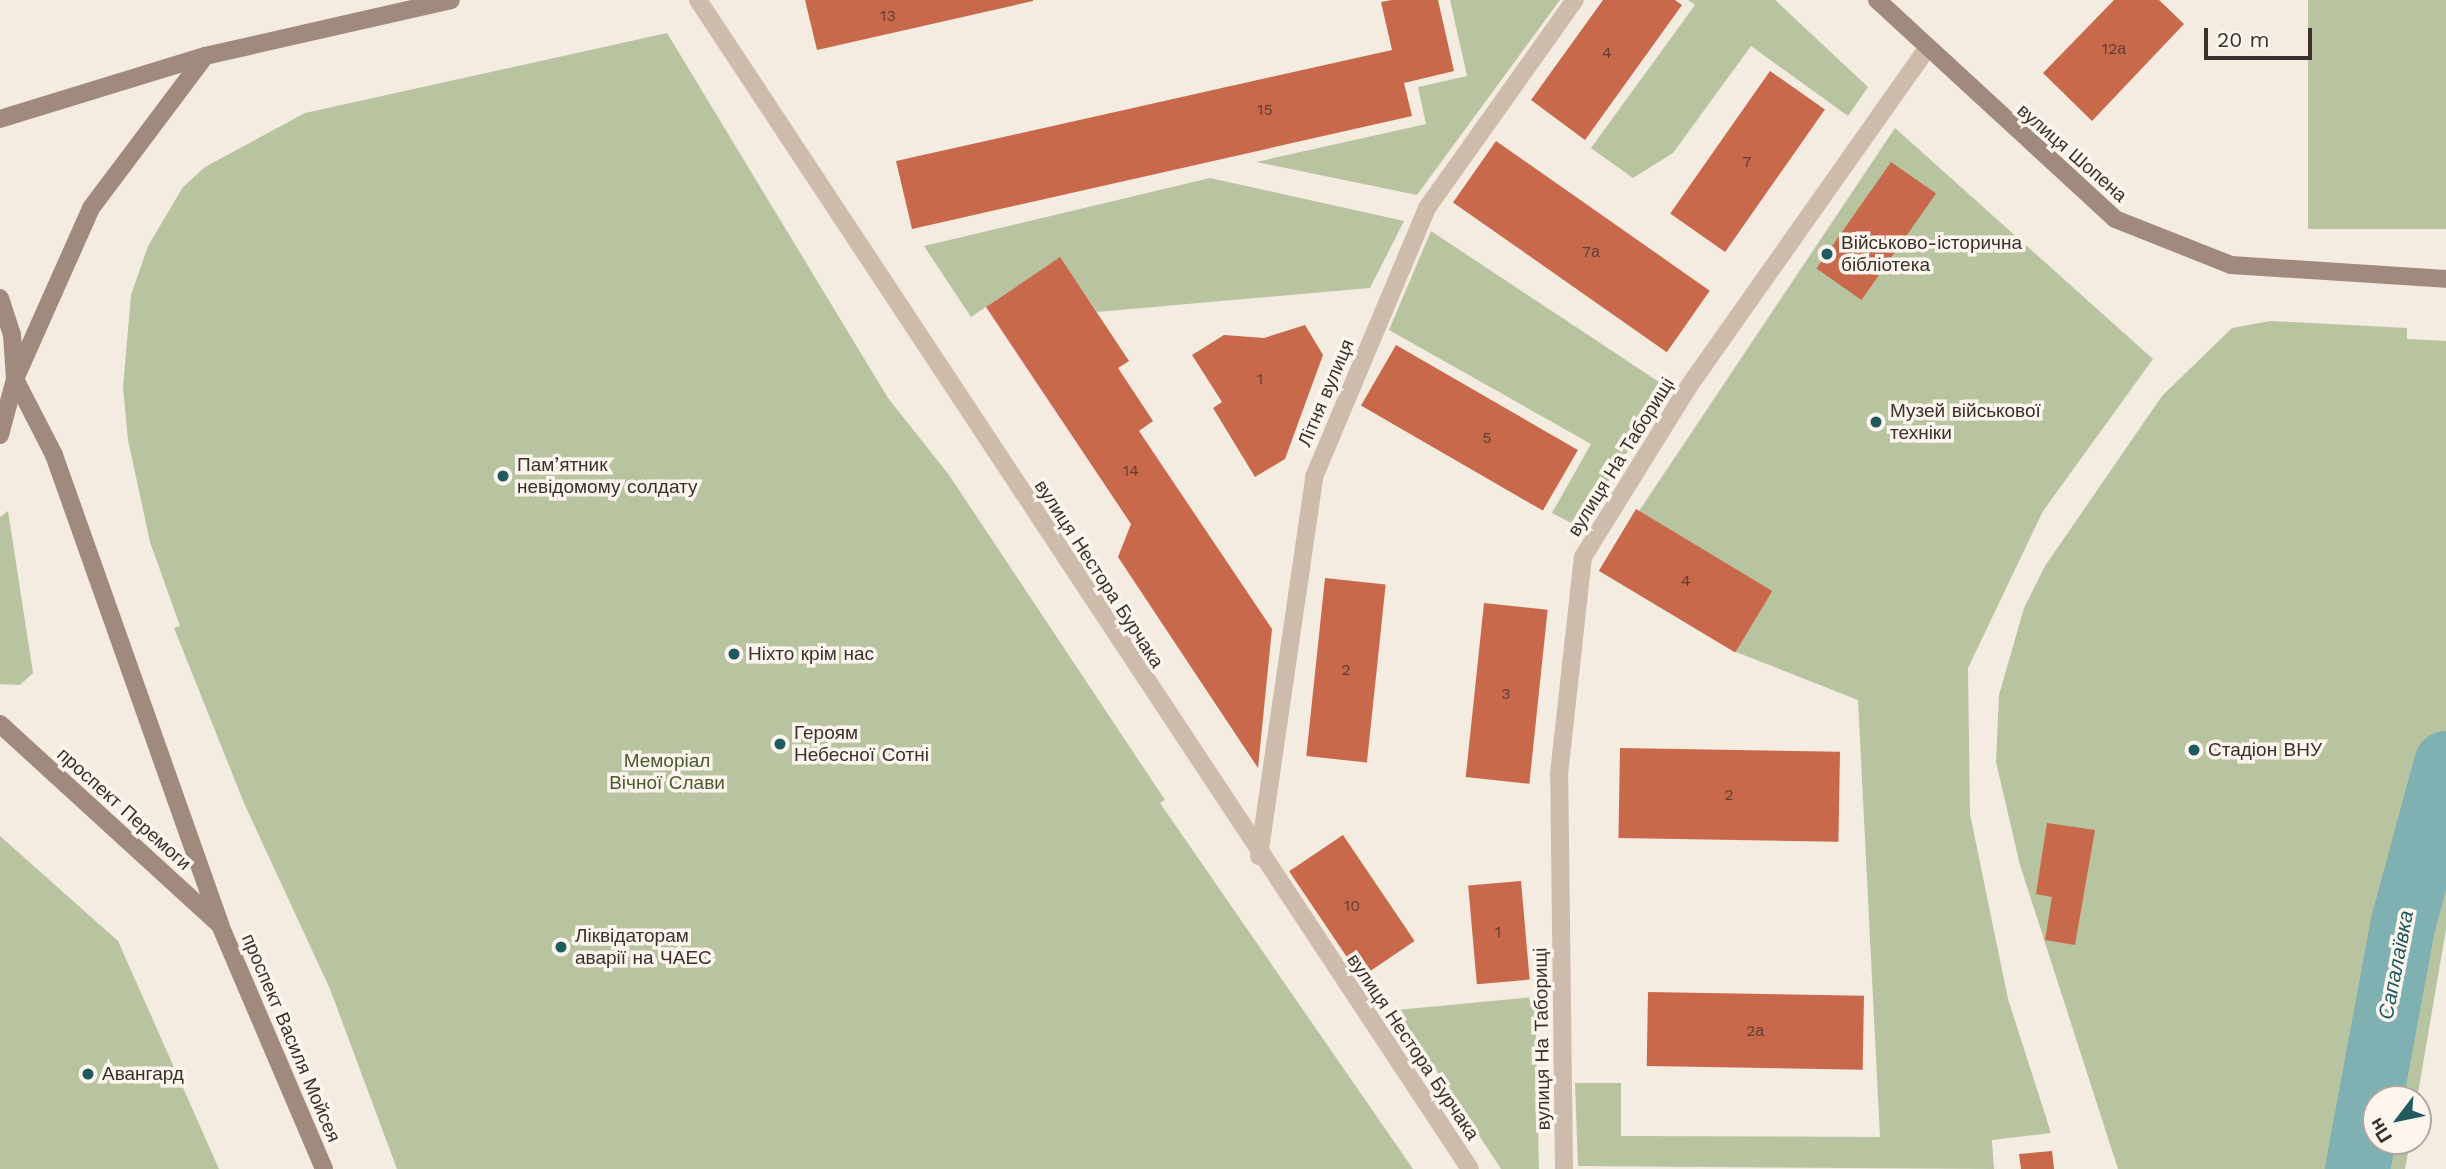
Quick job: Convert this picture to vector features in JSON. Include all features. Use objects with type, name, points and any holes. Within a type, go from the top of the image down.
[{"type":"street","points":[[0,119],[205,56],[451,0]]},
{"type":"street","name":"вулиця Нестора Бурчака","points":[[698,0],[1259,856],[1470,1169]]},
{"type":"street","name":"Літня вулиця","points":[[1259,856],[1314,477],[1427,208],[1575,0]]},
{"type":"street","name":"вулиця Шопена","points":[[1877,0],[1927,49],[2115,219],[2231,265],[2439,278]]},
{"type":"street","name":"вулиця На Таборищі","points":[[1564,1169],[1559,774],[1583,557],[1689,386],[1927,49]]},
{"type":"street","points":[[0,435],[15,379],[91,208],[205,56]]},
{"type":"street","points":[[1,298],[15,379]]},
{"type":"street","name":"проспект Василя Мойсея","points":[[15,379],[54,455],[220,925],[324,1169]]},
{"type":"street","name":"проспект Перемоги","points":[[0,724],[220,925]]},
{"type":"green space","points":[[1450,0],[1560,0],[1417,195],[1256,162],[1426,124],[1418,87],[1467,76]]},
{"type":"green space","points":[[1688,0],[1775,0],[1868,87],[1848,116],[1751,46],[1673,153],[1633,178],[1591,148],[1695,5]]},
{"type":"green space","points":[[2308,0],[2446,0],[2446,229],[2308,229]]},
{"type":"green space","name":"Меморіал Вічної Слави","points":[[667,33],[888,398],[949,475],[1165,800],[1160,803],[1413,1169],[397,1169],[330,989],[244,803],[174,628],[180,626],[150,542],[128,440],[123,387],[131,295],[148,246],[183,187],[205,167],[305,113]]},
{"type":"green space","name":"Музей військової техніки","points":[[1895,128],[2153,359],[2043,511],[1968,668],[1970,814],[2008,999],[2051,1133],[1992,1140],[1994,1169],[1578,1166],[1575,1083],[1621,1083],[1621,1136],[1880,1137],[1858,700],[1736,652],[1599,571]]},
{"type":"green space","points":[[1210,178],[1404,221],[1370,288],[1097,312],[1059,258],[971,317],[924,246]]},
{"type":"green space","points":[[1431,231],[1668,388],[1579,527],[1552,513],[1591,444],[1389,330]]},
{"type":"green space","name":"Стадіон ВНУ","points":[[2270,321],[2407,328],[2407,339],[2446,341],[2446,929],[2419,1085],[2362,1085],[2362,1155],[2408,1155],[2405,1169],[2118,1169],[2020,865],[1996,762],[1999,695],[2024,608],[2045,566],[2162,396],[2232,328]]},
{"type":"green space","points":[[8,511],[33,673],[20,685],[0,684],[0,517]]},
{"type":"green space","name":"Авангард","points":[[0,836],[118,941],[219,1169],[0,1169]]},
{"type":"green space","points":[[1535,997],[1539,1169],[1501,1169],[1397,1010]]},
{"type":"building","points":[[805,0],[1033,0],[1033,1],[817,50]]},
{"type":"building","points":[[1438,0],[1454,71],[1404,83],[1412,116],[912,229],[896,161],[1392,50],[1381,2]]},
{"type":"building","points":[[1603,0],[1675,0],[1682,5],[1585,140],[1531,100]]},
{"type":"building","points":[[2114,0],[2159,0],[2184,24],[2092,121],[2043,73]]},
{"type":"building","points":[[1770,71],[1825,109],[1725,252],[1670,214]]},
{"type":"building","points":[[1496,141],[1710,291],[1667,352],[1453,202]]},
{"type":"building","points":[[1891,162],[1936,194],[1861,300],[1816,268]]},
{"type":"building","points":[[1060,257],[1129,361],[1118,368],[1153,421],[1139,431],[1272,629],[1258,768],[1118,557],[1131,524],[986,307]]},
{"type":"building","points":[[1305,325],[1323,355],[1285,459],[1255,477],[1213,408],[1222,402],[1192,355],[1224,335],[1264,338]]},
{"type":"building","points":[[1396,345],[1578,450],[1543,511],[1361,406]]},
{"type":"building","points":[[1636,509],[1772,591],[1735,653],[1599,571]]},
{"type":"building","points":[[1325,578],[1386,584],[1367,762],[1306,756]]},
{"type":"building","points":[[1484,603],[1548,610],[1529,784],[1466,777]]},
{"type":"building","points":[[1620,748],[1840,752],[1838,842],[1618,838]]},
{"type":"building","points":[[2047,823],[2095,830],[2075,945],[2045,940],[2052,897],[2036,894]]},
{"type":"building","points":[[1343,835],[1415,941],[1361,977],[1289,871]]},
{"type":"building","points":[[1521,881],[1530,980],[1477,984],[1468,886]]},
{"type":"building","points":[[1648,992],[1864,996],[1863,1070],[1647,1066]]},
{"type":"building","points":[[2052,1151],[2054,1169],[2021,1169],[2019,1154]]},
{"type":"waterway","name":"Сапалаївка","points":[[2357,1169],[2403,922],[2446,763]]},
{"type":"place","name":"Військово-історична бібліотека","points":[[1827,254]]},
{"type":"place","name":"Музей військової техніки","points":[[1876,422]]},
{"type":"place","name":"Пам’ятник невідомому солдату","points":[[503,476]]},
{"type":"place","name":"Ніхто крім нас","points":[[734,654]]},
{"type":"place","name":"Героям Небесної Сотні","points":[[780,744]]},
{"type":"place","name":"Стадіон ВНУ","points":[[2194,750]]},
{"type":"place","name":"Ліквідаторам аварії на ЧАЕС","points":[[561,947]]},
{"type":"place","name":"Авангард","points":[[88,1074]]}]
